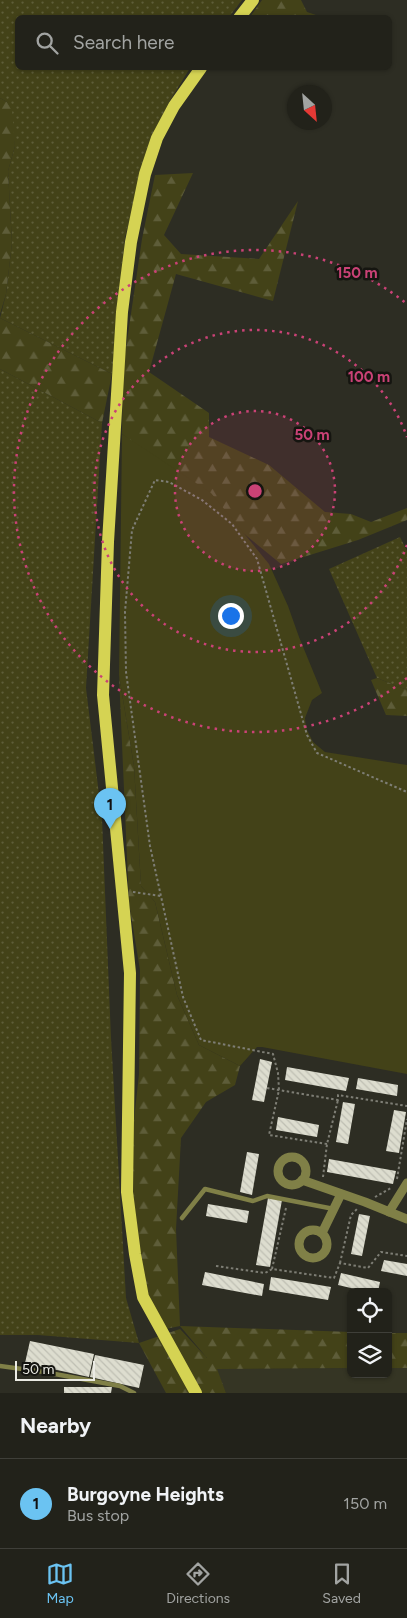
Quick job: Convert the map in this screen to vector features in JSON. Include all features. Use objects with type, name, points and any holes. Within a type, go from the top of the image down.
[{"type":"main road","points":[[241,15],[253,0]]},
{"type":"main road","points":[[196,1393],[143,1297],[135,1254],[127,1192],[130,973],[103,695],[108,542],[122,312],[132,242],[145,174],[157,138],[174,106],[200,70]]},
{"type":"street","points":[[302,1180],[407,1219]]},
{"type":"street","points":[[389,1212],[407,1183]]},
{"type":"street","points":[[322,1233],[342,1194]]},
{"type":"lane","points":[[182,1218],[205,1189],[253,1201],[267,1196],[334,1209]]},
{"type":"lane","points":[[0,1366],[120,1386],[134,1393]]},
{"type":"path","points":[[327,1144],[269,1135],[279,1090],[278,1073],[273,1054],[201,1040],[183,997],[150,846],[126,672],[125,612],[132,530],[155,480],[169,482],[202,500],[232,524],[257,559],[307,735],[317,753],[407,792]]},
{"type":"path","points":[[122,891],[161,896]]},
{"type":"path","points":[[267,1088],[338,1100]]},
{"type":"path","points":[[322,1187],[327,1144],[338,1095],[407,1106]]},
{"type":"path","points":[[216,1266],[265,1273],[272,1269],[334,1278],[340,1263],[351,1215],[365,1202],[396,1186],[407,1119]]},
{"type":"path","points":[[272,1269],[288,1200]]},
{"type":"path","points":[[340,1263],[368,1268],[381,1252],[407,1256]]},
{"type":"shaded area","points":[[347,1368],[347,1378],[392,1378],[392,1368],[407,1368],[407,1393],[226,1393],[216,1369]]},
{"type":"green space","points":[[0,0],[242,0],[231,15],[15,15],[15,70],[189,70],[169,102],[150,142],[125,237],[112,374],[0,318],[6,294],[12,243],[8,171],[15,146],[7,102],[0,98]]},
{"type":"green space","points":[[262,0],[301,0],[307,12],[316,15],[251,15]]},
{"type":"green space","points":[[0,98],[7,102],[12,110],[15,146],[8,171],[12,243],[6,294],[0,314]]},
{"type":"green space","points":[[193,173],[164,235],[181,254],[259,259],[298,201],[273,301],[176,274],[149,372],[209,413],[209,437],[269,465],[325,512],[351,514],[371,522],[407,508],[407,520],[358,540],[281,564],[122,434],[123,368],[142,239],[155,175]]},
{"type":"green space","points":[[0,318],[112,374],[102,423],[0,369]]},
{"type":"green space","points":[[0,369],[102,423],[86,688],[102,819],[111,1038],[126,1298],[139,1343],[38,1335],[0,1335]]},
{"type":"green space","points":[[122,434],[211,493],[269,564],[288,606],[322,693],[312,700],[305,718],[306,728],[313,742],[325,752],[407,765],[407,1074],[262,1047],[257,1047],[240,1066],[199,1045],[177,995],[155,902],[141,886],[134,766],[119,675]]},
{"type":"green space","points":[[400,537],[407,551],[407,690],[377,678],[329,569]]},
{"type":"green space","points":[[119,675],[134,766],[141,886],[155,902],[177,995],[199,1045],[240,1066],[235,1085],[206,1102],[181,1138],[176,1229],[180,1326],[161,1330],[142,1294],[127,1184],[139,1074],[140,970],[129,903]]},
{"type":"green space","points":[[377,678],[407,690],[407,716],[386,715],[371,680]]},
{"type":"green space","points":[[180,1326],[347,1332],[347,1368],[217,1369],[226,1393],[166,1393],[139,1343],[180,1329],[207,1358]]},
{"type":"green space","points":[[392,1333],[407,1333],[407,1368],[392,1368]]},
{"type":"building","points":[[260,1059],[272,1062],[264,1102],[252,1100]]},
{"type":"building","points":[[287,1067],[349,1078],[346,1091],[285,1080]]},
{"type":"building","points":[[358,1078],[398,1085],[397,1096],[356,1089]]},
{"type":"building","points":[[343,1102],[355,1104],[348,1144],[336,1142]]},
{"type":"building","points":[[394,1110],[406,1112],[399,1153],[386,1151]]},
{"type":"building","points":[[278,1117],[319,1125],[317,1137],[276,1130]]},
{"type":"building","points":[[247,1152],[259,1154],[252,1195],[240,1192]]},
{"type":"building","points":[[329,1159],[396,1171],[393,1184],[327,1172]]},
{"type":"building","points":[[268,1198],[282,1200],[270,1267],[256,1265]]},
{"type":"building","points":[[208,1204],[249,1211],[247,1223],[206,1216]]},
{"type":"building","points":[[359,1214],[370,1216],[362,1256],[351,1254]]},
{"type":"building","points":[[384,1260],[407,1264],[407,1276],[381,1271]]},
{"type":"building","points":[[205,1272],[264,1284],[262,1296],[202,1285]]},
{"type":"building","points":[[341,1273],[380,1282],[379,1288],[351,1288],[338,1285]]},
{"type":"building","points":[[271,1277],[331,1287],[328,1300],[269,1290]]},
{"type":"building","points":[[30,1341],[94,1354],[89,1377],[25,1363]]},
{"type":"building","points":[[95,1355],[144,1365],[139,1388],[90,1377]]},
{"type":"building","points":[[64,1387],[112,1387],[111,1393],[64,1393]]},
{"type":"place","name":"Burgoyne Heights","points":[[110,829]]}]
